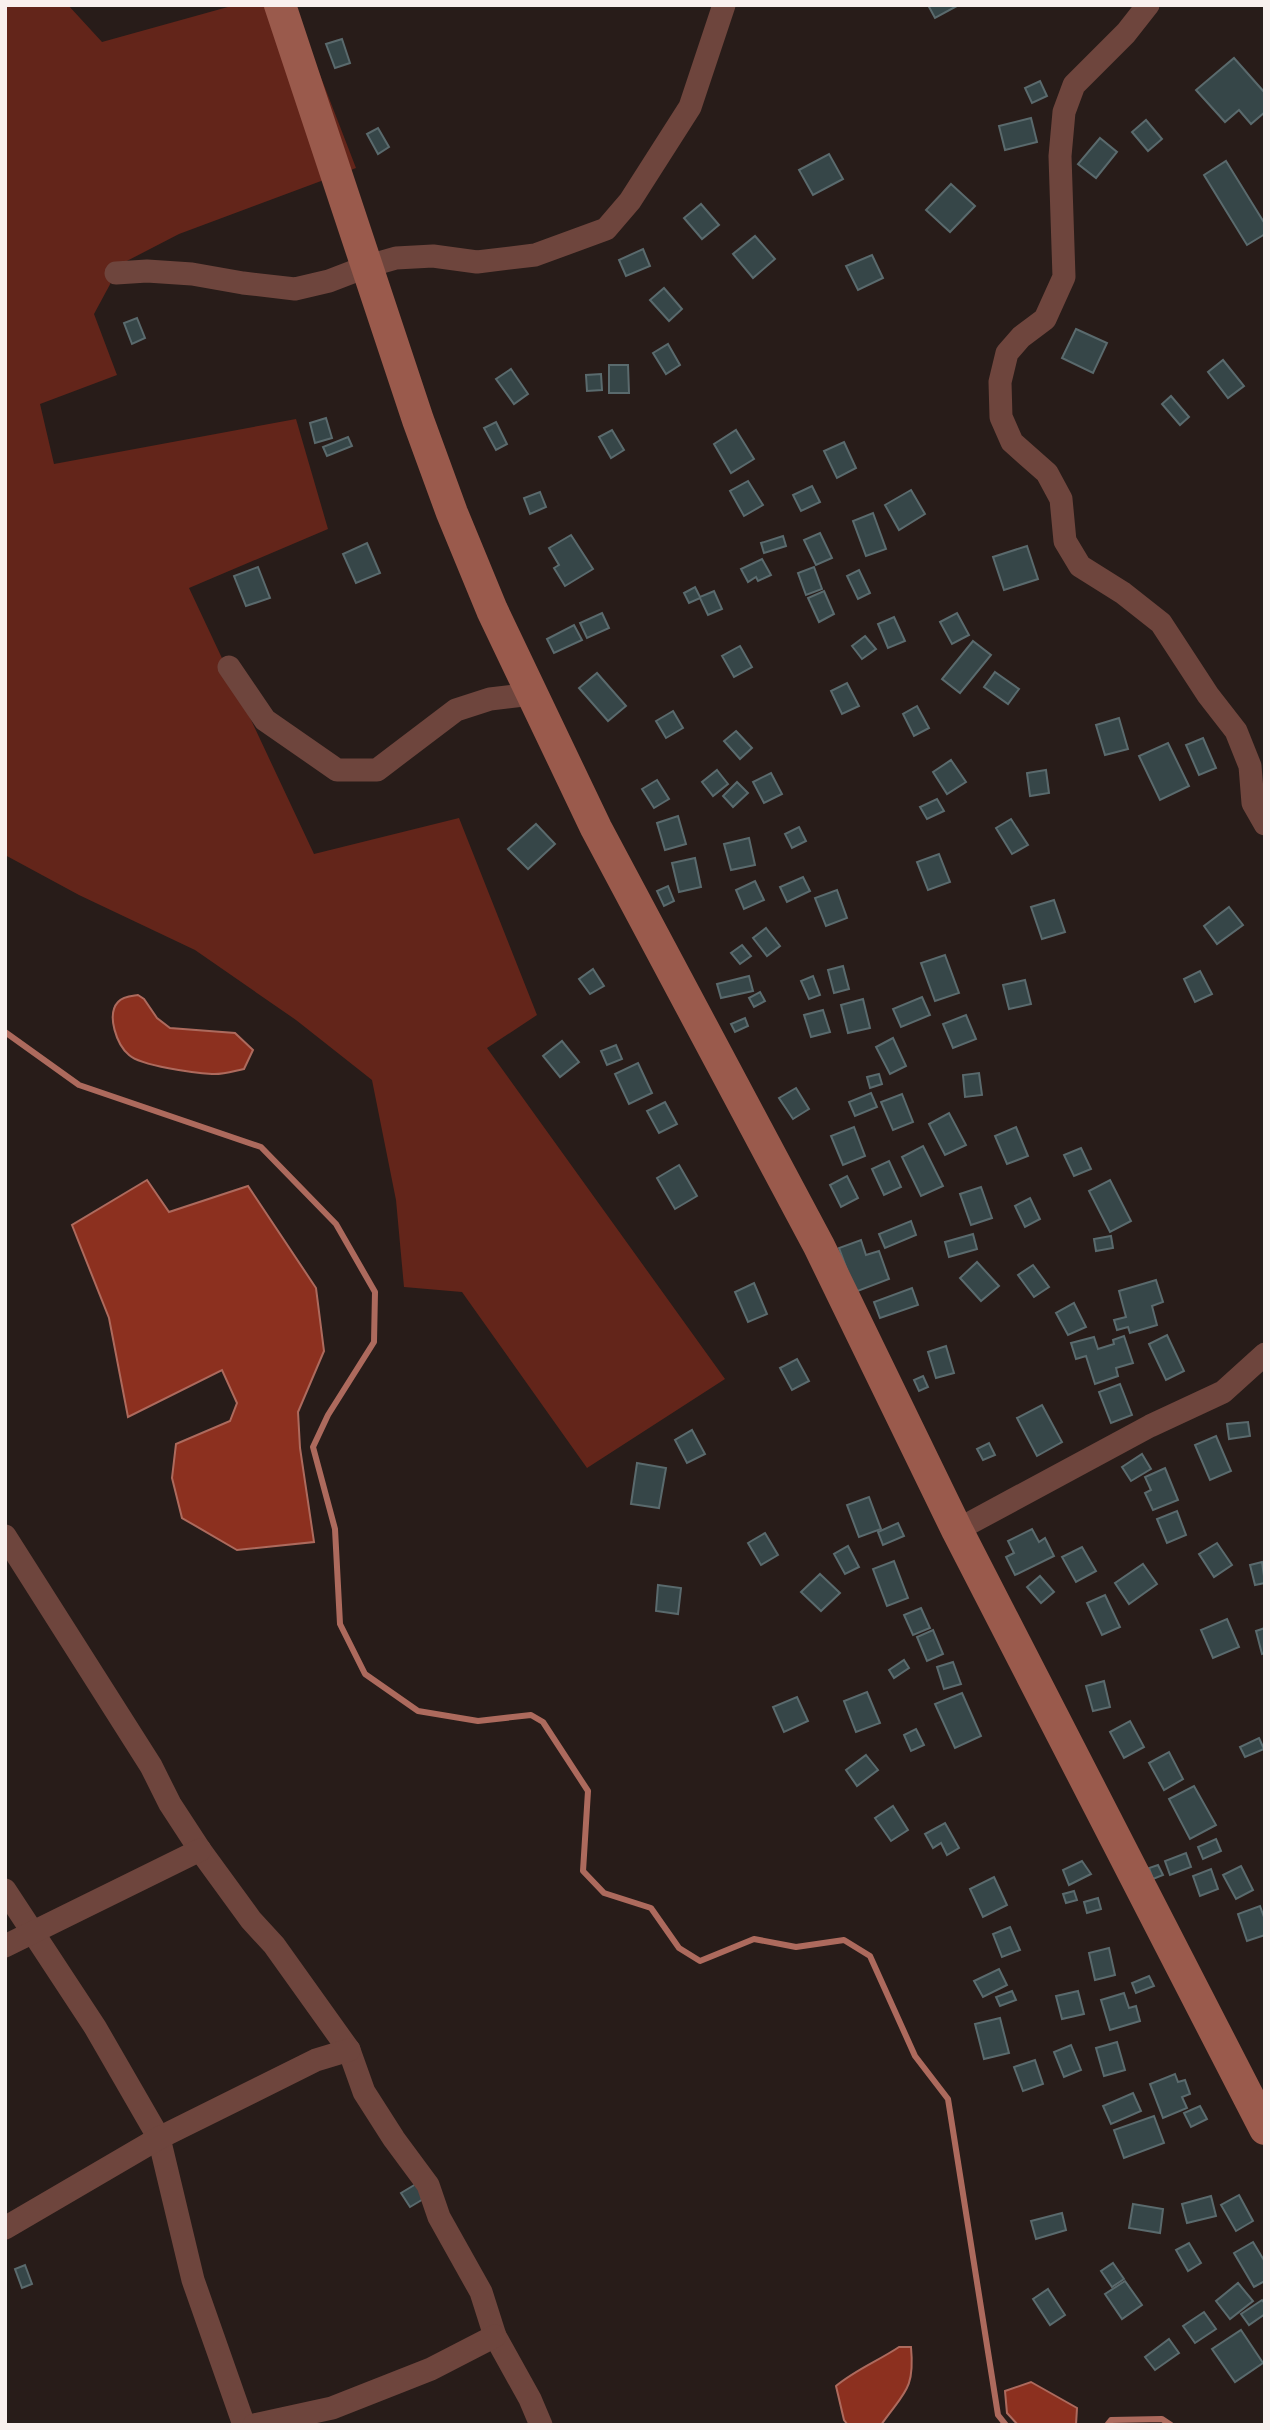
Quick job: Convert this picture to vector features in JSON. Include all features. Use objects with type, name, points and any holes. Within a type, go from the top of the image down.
[{"type":"main road","points":[[280,5],[418,420],[492,610],[596,828],[819,1246],[957,1530],[1265,2129]]},
{"type":"street","points":[[116,273],[147,271],[192,274],[295,289],[329,281],[368,265],[396,258],[433,256],[477,262],[535,255],[606,229],[631,201],[690,107],[724,5]]},
{"type":"street","points":[[1148,5],[1126,33],[1074,85],[1064,112],[1060,156],[1063,277],[1045,319],[1021,337],[1007,353],[1000,382],[1001,417],[1012,442],[1046,473],[1061,499],[1065,541],[1080,566],[1124,593],[1161,623],[1208,695],[1236,730],[1250,766],[1253,803],[1265,824]]},
{"type":"street","points":[[229,667],[265,720],[337,770],[377,770],[456,710],[490,699],[532,694]]},
{"type":"street","points":[[957,1530],[1150,1426],[1223,1392],[1265,1354]]},
{"type":"street","points":[[5,1536],[151,1766],[170,1804],[200,1850],[251,1920],[274,1945],[349,2050],[364,2092],[428,2185],[439,2217],[481,2292],[495,2336],[530,2399],[541,2425]]},
{"type":"street","points":[[5,1946],[200,1850]]},
{"type":"street","points":[[5,1890],[95,2027],[159,2138],[193,2280],[244,2425]]},
{"type":"street","points":[[5,2228],[159,2138],[316,2060],[349,2050]]},
{"type":"street","points":[[254,2425],[332,2408],[431,2369],[495,2336]]},
{"type":"shaded area","points":[[5,5],[68,5],[102,42],[235,5],[293,5],[356,168],[179,234],[121,264],[94,314],[117,375],[40,404],[54,464],[296,419],[328,529],[189,588],[314,854],[459,818],[537,1015],[487,1048],[725,1379],[587,1468],[462,1292],[404,1287],[396,1200],[372,1080],[296,1020],[195,950],[79,895],[5,855]]},
{"type":"shaded area","points":[[138,995],[157,1018],[170,1028],[235,1033],[253,1050],[244,1069],[220,1074],[194,1072],[156,1066],[129,1055],[114,1030],[113,1014],[120,1000]]},
{"type":"shaded area","points":[[147,1180],[169,1212],[248,1186],[316,1288],[324,1351],[298,1412],[300,1448],[314,1542],[237,1550],[182,1518],[172,1478],[176,1444],[230,1421],[237,1403],[222,1370],[128,1417],[109,1318],[72,1225]]},
{"type":"shaded area","points":[[899,2347],[911,2347],[912,2361],[909,2382],[902,2397],[881,2425],[848,2425],[844,2420],[836,2386]]},
{"type":"shaded area","points":[[1031,2382],[1077,2408],[1076,2425],[1018,2425],[1007,2413],[1005,2391]]},
{"type":"building","points":[[928,5],[956,5],[957,6],[935,18]]},
{"type":"building","points":[[342,39],[350,63],[335,68],[326,44]]},
{"type":"building","points":[[1234,58],[1265,93],[1265,112],[1251,124],[1239,110],[1225,122],[1196,90]]},
{"type":"building","points":[[1040,81],[1047,96],[1032,103],[1025,88]]},
{"type":"building","points":[[1031,118],[1037,142],[1005,150],[999,126]]},
{"type":"building","points":[[1146,120],[1162,139],[1148,151],[1132,132]]},
{"type":"building","points":[[378,128],[389,147],[378,154],[367,134]]},
{"type":"building","points":[[1100,138],[1117,152],[1096,178],[1078,164]]},
{"type":"building","points":[[829,154],[843,179],[813,195],[799,170]]},
{"type":"building","points":[[1226,161],[1265,224],[1265,234],[1247,245],[1204,175]]},
{"type":"building","points":[[951,184],[975,206],[950,232],[926,210]]},
{"type":"building","points":[[701,204],[719,225],[702,239],[684,218]]},
{"type":"building","points":[[755,236],[775,259],[753,278],[733,254]]},
{"type":"building","points":[[643,249],[650,266],[626,276],[619,260]]},
{"type":"building","points":[[872,255],[883,278],[858,290],[846,266]]},
{"type":"building","points":[[664,288],[682,309],[669,321],[650,300]]},
{"type":"building","points":[[137,318],[145,338],[132,344],[124,323]]},
{"type":"building","points":[[1076,329],[1107,343],[1093,373],[1062,358]]},
{"type":"building","points":[[668,344],[680,365],[666,374],[653,353]]},
{"type":"building","points":[[1223,360],[1244,386],[1228,398],[1208,372]]},
{"type":"building","points":[[609,365],[628,365],[629,393],[609,393]]},
{"type":"building","points":[[511,369],[528,394],[514,404],[496,379]]},
{"type":"building","points":[[601,374],[602,390],[587,391],[586,375]]},
{"type":"building","points":[[1171,396],[1189,417],[1180,425],[1162,404]]},
{"type":"building","points":[[326,418],[332,438],[315,443],[310,423]]},
{"type":"building","points":[[496,422],[507,444],[496,450],[484,428]]},
{"type":"building","points":[[612,430],[624,450],[611,458],[599,437]]},
{"type":"building","points":[[736,430],[754,459],[731,473],[714,444]]},
{"type":"building","points":[[348,437],[352,446],[327,456],[323,447]]},
{"type":"building","points":[[844,442],[856,468],[837,478],[824,451]]},
{"type":"building","points":[[748,481],[763,505],[744,516],[730,491]]},
{"type":"building","points":[[812,486],[820,502],[801,511],[793,495]]},
{"type":"building","points":[[911,490],[925,514],[899,530],[885,505]]},
{"type":"building","points":[[540,492],[546,507],[530,514],[524,498]]},
{"type":"building","points":[[873,513],[886,549],[866,556],[853,521]]},
{"type":"building","points":[[820,533],[832,558],[816,565],[804,540]]},
{"type":"building","points":[[571,535],[593,569],[565,586],[554,568],[559,565],[549,548]]},
{"type":"building","points":[[783,536],[786,546],[764,553],[761,543]]},
{"type":"building","points":[[367,543],[380,573],[356,583],[343,554]]},
{"type":"building","points":[[1027,546],[1038,579],[1004,590],[993,557]]},
{"type":"building","points":[[762,559],[771,575],[758,581],[756,577],[748,582],[741,569]]},
{"type":"building","points":[[258,567],[270,598],[246,606],[234,576]]},
{"type":"building","points":[[814,567],[822,589],[806,595],[798,573]]},
{"type":"building","points":[[859,570],[870,593],[858,599],[847,576]]},
{"type":"building","points":[[695,587],[700,597],[714,591],[722,609],[708,615],[700,598],[689,603],[684,593]]},
{"type":"building","points":[[824,591],[834,614],[819,622],[808,598]]},
{"type":"building","points":[[602,613],[609,628],[587,638],[580,623]]},
{"type":"building","points":[[957,613],[969,635],[952,644],[940,622]]},
{"type":"building","points":[[894,617],[905,641],[888,648],[878,624]]},
{"type":"building","points":[[574,625],[582,640],[554,653],[547,639]]},
{"type":"building","points":[[865,636],[876,649],[862,659],[852,646]]},
{"type":"building","points":[[973,641],[991,655],[960,693],[942,679]]},
{"type":"building","points":[[740,646],[752,667],[734,677],[722,656]]},
{"type":"building","points":[[995,672],[1019,689],[1008,704],[984,687]]},
{"type":"building","points":[[597,673],[626,706],[608,721],[579,688]]},
{"type":"building","points":[[847,683],[859,706],[842,714],[831,691]]},
{"type":"building","points":[[917,706],[929,728],[914,736],[903,714]]},
{"type":"building","points":[[673,711],[683,728],[666,738],[656,721]]},
{"type":"building","points":[[1119,718],[1128,749],[1105,755],[1096,725]]},
{"type":"building","points":[[736,731],[752,748],[740,759],[724,741]]},
{"type":"building","points":[[1203,738],[1216,768],[1199,775],[1186,745]]},
{"type":"building","points":[[1168,743],[1189,786],[1160,800],[1139,756]]},
{"type":"building","points":[[951,760],[966,782],[947,794],[933,772]]},
{"type":"building","points":[[717,770],[728,784],[713,796],[702,782]]},
{"type":"building","points":[[1046,770],[1049,793],[1030,796],[1027,773]]},
{"type":"building","points":[[771,773],[782,794],[764,803],[753,782]]},
{"type":"building","points":[[657,780],[669,799],[654,808],[642,789]]},
{"type":"building","points":[[737,782],[748,793],[733,807],[723,796]]},
{"type":"building","points":[[937,799],[944,811],[927,819],[920,807]]},
{"type":"building","points":[[678,816],[686,844],[665,850],[657,823]]},
{"type":"building","points":[[1011,819],[1028,845],[1012,854],[996,828]]},
{"type":"building","points":[[536,824],[555,844],[528,869],[508,849]]},
{"type":"building","points":[[799,827],[806,841],[792,848],[785,834]]},
{"type":"building","points":[[749,838],[755,865],[731,870],[724,844]]},
{"type":"building","points":[[939,854],[950,882],[928,890],[917,862]]},
{"type":"building","points":[[695,858],[701,887],[679,892],[672,863]]},
{"type":"building","points":[[803,877],[810,891],[787,902],[780,887]]},
{"type":"building","points":[[755,881],[764,900],[744,909],[736,890]]},
{"type":"building","points":[[668,886],[674,901],[664,906],[657,891]]},
{"type":"building","points":[[837,890],[847,918],[826,926],[815,898]]},
{"type":"building","points":[[1054,900],[1065,932],[1042,939],[1031,907]]},
{"type":"building","points":[[1229,907],[1243,925],[1217,944],[1204,926]]},
{"type":"building","points":[[766,928],[780,946],[767,956],[753,938]]},
{"type":"building","points":[[742,945],[751,956],[740,964],[731,953]]},
{"type":"building","points":[[945,955],[959,993],[935,1001],[921,963]]},
{"type":"building","points":[[843,966],[849,989],[834,993],[828,970]]},
{"type":"building","points":[[593,969],[604,986],[590,994],[579,979]]},
{"type":"building","points":[[1200,971],[1212,994],[1195,1002],[1184,979]]},
{"type":"building","points":[[749,976],[753,991],[721,998],[717,984]]},
{"type":"building","points":[[813,976],[820,995],[809,999],[801,981]]},
{"type":"building","points":[[1025,980],[1031,1004],[1009,1009],[1003,985]]},
{"type":"building","points":[[760,992],[765,1001],[754,1007],[749,998]]},
{"type":"building","points":[[922,997],[930,1015],[901,1027],[893,1009]]},
{"type":"building","points":[[863,999],[870,1028],[848,1033],[841,1005]]},
{"type":"building","points":[[823,1010],[830,1032],[811,1037],[804,1015]]},
{"type":"building","points":[[966,1015],[976,1039],[953,1048],[943,1024]]},
{"type":"building","points":[[745,1018],[748,1026],[735,1032],[731,1024]]},
{"type":"building","points":[[893,1038],[906,1066],[890,1074],[876,1047]]},
{"type":"building","points":[[562,1041],[579,1062],[560,1077],[543,1056]]},
{"type":"building","points":[[616,1045],[622,1059],[607,1065],[601,1051]]},
{"type":"building","points":[[638,1063],[652,1093],[629,1104],[615,1074]]},
{"type":"building","points":[[979,1073],[982,1095],[965,1097],[963,1075]]},
{"type":"building","points":[[879,1074],[882,1084],[870,1088],[867,1077]]},
{"type":"building","points":[[796,1088],[809,1109],[793,1119],[779,1098]]},
{"type":"building","points":[[871,1093],[877,1107],[855,1116],[849,1102]]},
{"type":"building","points":[[902,1094],[913,1122],[893,1130],[881,1102]]},
{"type":"building","points":[[665,1102],[677,1124],[659,1133],[647,1111]]},
{"type":"building","points":[[949,1113],[966,1145],[945,1155],[929,1124]]},
{"type":"building","points":[[854,1127],[865,1156],[843,1165],[831,1136]]},
{"type":"building","points":[[1016,1127],[1028,1156],[1007,1164],[995,1136]]},
{"type":"building","points":[[923,1146],[943,1186],[921,1196],[902,1157]]},
{"type":"building","points":[[1081,1148],[1091,1169],[1074,1176],[1064,1155]]},
{"type":"building","points":[[889,1161],[901,1187],[884,1195],[872,1169]]},
{"type":"building","points":[[679,1165],[697,1196],[675,1209],[657,1178]]},
{"type":"building","points":[[847,1176],[858,1198],[841,1207],[830,1185]]},
{"type":"building","points":[[1110,1180],[1131,1221],[1110,1232],[1089,1191]]},
{"type":"building","points":[[981,1187],[992,1218],[971,1225],[960,1194]]},
{"type":"building","points":[[1030,1198],[1040,1219],[1025,1227],[1015,1206]]},
{"type":"building","points":[[911,1221],[916,1235],[885,1248],[879,1234]]},
{"type":"building","points":[[973,1234],[977,1249],[949,1257],[945,1242]]},
{"type":"building","points":[[1111,1236],[1113,1248],[1096,1251],[1094,1239]]},
{"type":"building","points":[[861,1240],[866,1255],[879,1251],[889,1279],[855,1292],[839,1248]]},
{"type":"building","points":[[977,1262],[999,1286],[981,1301],[960,1278]]},
{"type":"building","points":[[1033,1265],[1049,1287],[1034,1297],[1018,1275]]},
{"type":"building","points":[[1156,1280],[1163,1302],[1152,1306],[1157,1325],[1130,1333],[1128,1327],[1117,1330],[1114,1320],[1126,1317],[1119,1291]]},
{"type":"building","points":[[754,1283],[767,1314],[748,1322],[735,1292]]},
{"type":"building","points":[[912,1288],[918,1305],[880,1318],[874,1302]]},
{"type":"building","points":[[1074,1303],[1086,1327],[1068,1335],[1056,1313]]},
{"type":"building","points":[[1167,1335],[1184,1371],[1166,1380],[1149,1344]]},
{"type":"building","points":[[1124,1336],[1133,1363],[1116,1368],[1118,1376],[1095,1384],[1086,1356],[1076,1359],[1071,1343],[1094,1337],[1098,1349],[1114,1344],[1113,1340]]},
{"type":"building","points":[[946,1346],[954,1373],[936,1378],[928,1352]]},
{"type":"building","points":[[797,1359],[809,1381],[792,1390],[780,1368]]},
{"type":"building","points":[[923,1376],[928,1387],[919,1391],[914,1380]]},
{"type":"building","points":[[1120,1384],[1132,1415],[1111,1423],[1099,1392]]},
{"type":"building","points":[[1042,1405],[1062,1442],[1037,1456],[1017,1418]]},
{"type":"building","points":[[1248,1422],[1250,1436],[1229,1439],[1227,1424]]},
{"type":"building","points":[[692,1430],[705,1454],[687,1463],[675,1440]]},
{"type":"building","points":[[1216,1436],[1231,1471],[1210,1480],[1195,1445]]},
{"type":"building","points":[[989,1443],[995,1455],[983,1460],[977,1449]]},
{"type":"building","points":[[1142,1454],[1151,1469],[1131,1481],[1122,1467]]},
{"type":"building","points":[[637,1463],[666,1468],[659,1508],[631,1504]]},
{"type":"building","points":[[1165,1468],[1178,1500],[1153,1510],[1145,1493],[1151,1490],[1145,1477]]},
{"type":"building","points":[[869,1497],[881,1529],[859,1537],[847,1505]]},
{"type":"building","points":[[1177,1511],[1186,1535],[1167,1543],[1157,1519]]},
{"type":"building","points":[[898,1523],[904,1536],[883,1545],[878,1532]]},
{"type":"building","points":[[1032,1529],[1039,1542],[1045,1538],[1054,1556],[1015,1575],[1006,1557],[1014,1553],[1008,1541]]},
{"type":"building","points":[[765,1533],[778,1555],[761,1565],[748,1543]]},
{"type":"building","points":[[1217,1543],[1232,1565],[1214,1577],[1199,1554]]},
{"type":"building","points":[[848,1546],[859,1567],[845,1574],[834,1554]]},
{"type":"building","points":[[1082,1547],[1096,1571],[1076,1582],[1062,1557]]},
{"type":"building","points":[[894,1561],[908,1598],[887,1606],[873,1569]]},
{"type":"building","points":[[1262,1562],[1265,1583],[1255,1585],[1250,1565]]},
{"type":"building","points":[[1143,1564],[1157,1584],[1129,1604],[1115,1583]]},
{"type":"building","points":[[820,1574],[840,1593],[821,1611],[801,1592]]},
{"type":"building","points":[[1040,1576],[1054,1592],[1041,1603],[1027,1587]]},
{"type":"building","points":[[658,1585],[681,1588],[678,1614],[656,1611]]},
{"type":"building","points":[[1105,1595],[1120,1627],[1102,1635],[1087,1603]]},
{"type":"building","points":[[921,1608],[930,1628],[913,1635],[904,1615]]},
{"type":"building","points":[[1227,1619],[1239,1647],[1213,1658],[1201,1630]]},
{"type":"building","points":[[1265,1628],[1265,1653],[1262,1654],[1256,1631]]},
{"type":"building","points":[[933,1630],[943,1654],[927,1661],[917,1637]]},
{"type":"building","points":[[904,1660],[909,1668],[894,1678],[889,1670]]},
{"type":"building","points":[[953,1662],[961,1684],[944,1689],[937,1667]]},
{"type":"building","points":[[1104,1681],[1110,1707],[1093,1711],[1086,1686]]},
{"type":"building","points":[[867,1692],[880,1723],[856,1732],[844,1701]]},
{"type":"building","points":[[962,1693],[981,1736],[955,1748],[935,1704]]},
{"type":"building","points":[[797,1697],[808,1721],[784,1732],[773,1707]]},
{"type":"building","points":[[1130,1721],[1144,1747],[1124,1758],[1110,1732]]},
{"type":"building","points":[[916,1729],[924,1745],[911,1751],[904,1735]]},
{"type":"building","points":[[1259,1738],[1264,1749],[1245,1757],[1240,1747]]},
{"type":"building","points":[[1169,1752],[1183,1779],[1164,1790],[1149,1763]]},
{"type":"building","points":[[866,1755],[878,1770],[857,1786],[846,1770]]},
{"type":"building","points":[[1194,1786],[1216,1825],[1190,1839],[1169,1799]]},
{"type":"building","points":[[893,1806],[908,1830],[891,1841],[875,1818]]},
{"type":"building","points":[[945,1823],[959,1848],[947,1855],[941,1843],[933,1848],[925,1834]]},
{"type":"building","points":[[1216,1839],[1221,1851],[1203,1859],[1198,1847]]},
{"type":"building","points":[[1186,1853],[1191,1867],[1170,1875],[1165,1861]]},
{"type":"building","points":[[1082,1861],[1091,1874],[1069,1885],[1063,1870]]},
{"type":"building","points":[[1158,1865],[1163,1875],[1153,1879],[1149,1868]]},
{"type":"building","points":[[1241,1866],[1253,1890],[1236,1899],[1223,1875]]},
{"type":"building","points":[[1211,1869],[1218,1889],[1200,1896],[1193,1876]]},
{"type":"building","points":[[994,1877],[1007,1905],[983,1917],[970,1889]]},
{"type":"building","points":[[1074,1891],[1077,1900],[1066,1903],[1063,1894]]},
{"type":"building","points":[[1098,1898],[1101,1909],[1087,1913],[1084,1902]]},
{"type":"building","points":[[1260,1906],[1265,1920],[1265,1935],[1247,1941],[1238,1914]]},
{"type":"building","points":[[1010,1927],[1020,1950],[1002,1957],[993,1934]]},
{"type":"building","points":[[1109,1948],[1115,1975],[1095,1980],[1089,1953]]},
{"type":"building","points":[[999,1969],[1007,1985],[983,1997],[974,1981]]},
{"type":"building","points":[[1149,1976],[1154,1986],[1136,1993],[1132,1983]]},
{"type":"building","points":[[1012,1991],[1016,2000],[1000,2006],[996,1997]]},
{"type":"building","points":[[1078,1991],[1084,2014],[1062,2019],[1056,1996]]},
{"type":"building","points":[[1124,1993],[1129,2008],[1136,2006],[1140,2021],[1110,2030],[1101,2000]]},
{"type":"building","points":[[1000,2018],[1009,2053],[984,2059],[975,2024]]},
{"type":"building","points":[[1117,2042],[1125,2070],[1104,2076],[1096,2048]]},
{"type":"building","points":[[1071,2045],[1081,2070],[1064,2077],[1054,2052]]},
{"type":"building","points":[[1035,2060],[1043,2084],[1023,2091],[1014,2067]]},
{"type":"building","points":[[1175,2074],[1178,2082],[1185,2080],[1190,2094],[1182,2097],[1187,2108],[1163,2118],[1150,2084]]},
{"type":"building","points":[[1133,2093],[1141,2111],[1111,2124],[1103,2106]]},
{"type":"building","points":[[1200,2106],[1207,2119],[1191,2127],[1184,2113]]},
{"type":"building","points":[[1154,2116],[1164,2143],[1124,2158],[1114,2130]]},
{"type":"building","points":[[421,2181],[430,2195],[410,2207],[401,2193]]},
{"type":"building","points":[[1239,2195],[1253,2221],[1236,2231],[1221,2205]]},
{"type":"building","points":[[1211,2196],[1216,2216],[1187,2223],[1182,2204]]},
{"type":"building","points":[[1133,2204],[1163,2209],[1160,2233],[1129,2228]]},
{"type":"building","points":[[1062,2213],[1066,2230],[1036,2239],[1031,2221]]},
{"type":"building","points":[[1253,2242],[1265,2262],[1265,2281],[1254,2287],[1234,2253]]},
{"type":"building","points":[[1189,2243],[1201,2263],[1188,2271],[1176,2250]]},
{"type":"building","points":[[1113,2263],[1124,2279],[1112,2287],[1101,2271]]},
{"type":"building","points":[[25,2265],[32,2284],[22,2288],[15,2269]]},
{"type":"building","points":[[1125,2281],[1142,2305],[1122,2319],[1105,2294]]},
{"type":"building","points":[[1238,2283],[1253,2301],[1230,2319],[1216,2301]]},
{"type":"building","points":[[1048,2289],[1065,2315],[1050,2325],[1033,2299]]},
{"type":"building","points":[[1262,2300],[1265,2314],[1249,2325],[1241,2314]]},
{"type":"building","points":[[1204,2312],[1216,2329],[1195,2343],[1183,2326]]},
{"type":"building","points":[[1241,2330],[1263,2363],[1235,2382],[1212,2349]]},
{"type":"building","points":[[1169,2339],[1179,2353],[1155,2370],[1145,2357]]},
{"type":"waterway","points":[[5,1032],[79,1085],[261,1147],[336,1224],[375,1292],[374,1342],[328,1415],[313,1447],[335,1529],[340,1624],[365,1674],[418,1711],[478,1721],[531,1715],[543,1722],[588,1791],[583,1871],[604,1893],[651,1908],[679,1948],[700,1961],[754,1939],[796,1947],[844,1940],[870,1956],[915,2056],[948,2099],[998,2415],[1006,2425]]},
{"type":"waterway","points":[[1107,2425],[1111,2420],[1162,2419],[1171,2425]]}]
